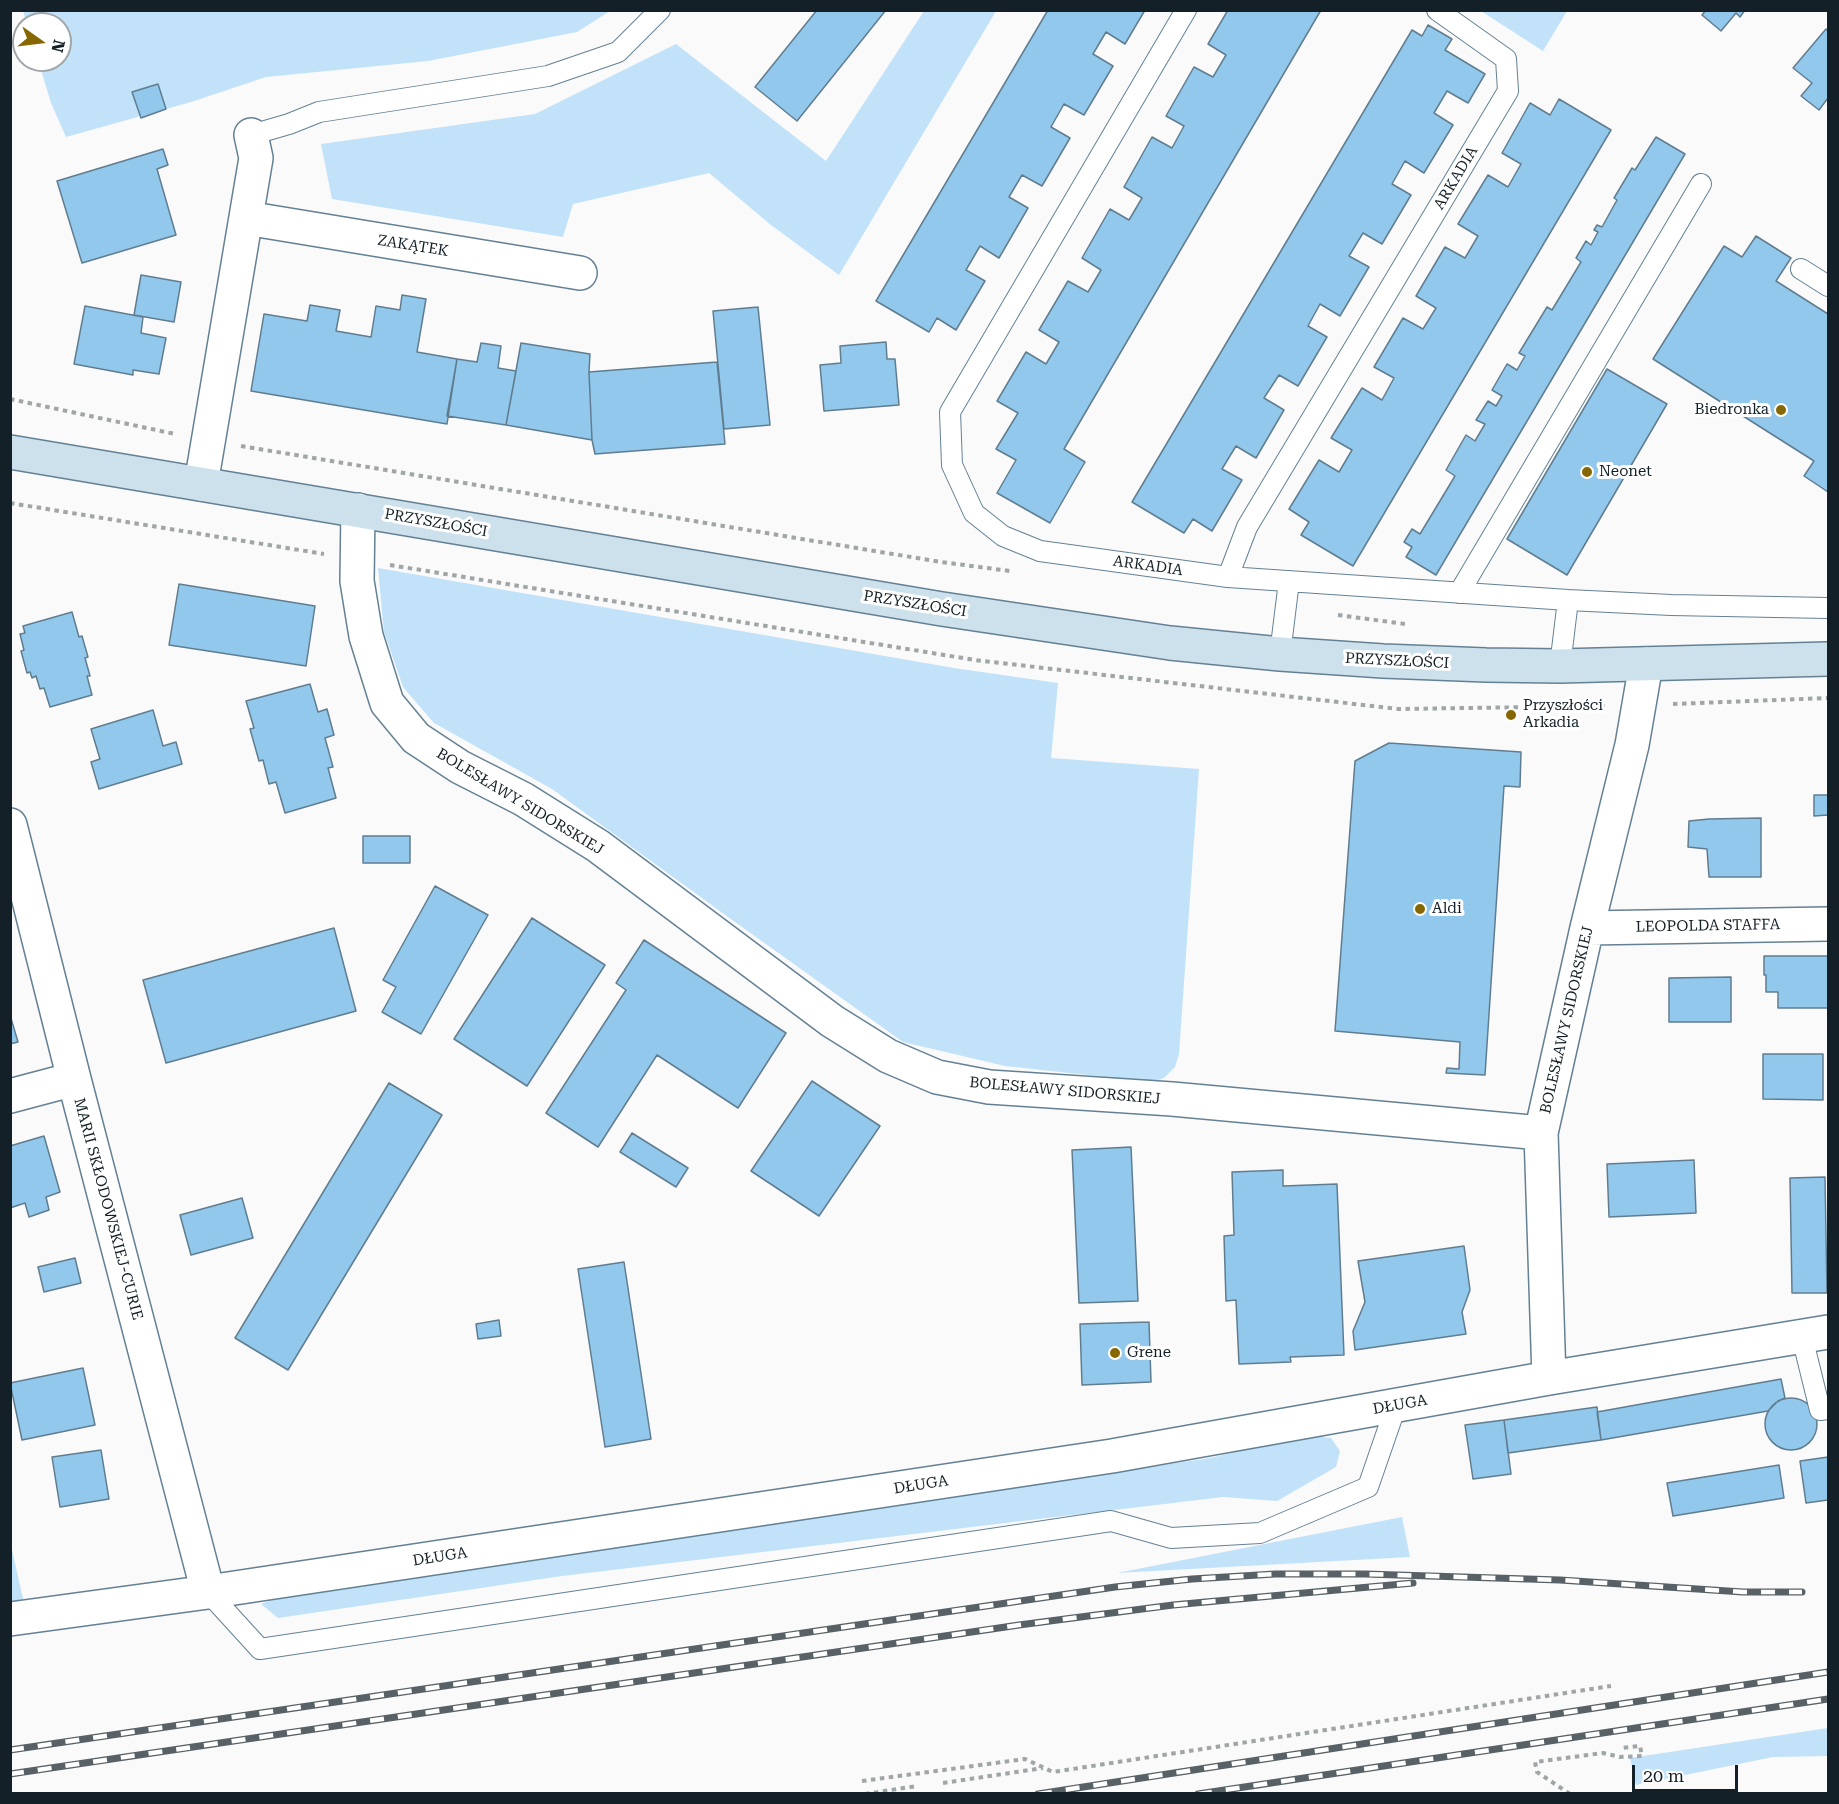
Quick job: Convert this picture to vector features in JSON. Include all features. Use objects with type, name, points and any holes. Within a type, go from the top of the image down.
[{"type":"street","points":[[201,484],[256,158],[251,135]]},
{"type":"street","name":"ZAKĄTEK","points":[[246,218],[580,273]]},
{"type":"street","name":"PRZYSZŁOŚCI","points":[[10,452],[1047,626],[1170,643],[1383,661],[1560,666],[1828,659]]},
{"type":"street","name":"BOLESŁAWY SIDORSKIEJ","points":[[358,510],[357,581],[366,636],[387,703],[416,738],[460,767],[523,799],[598,846],[832,1021],[888,1056],[937,1077],[989,1087],[1172,1100],[1541,1133],[1587,928],[1632,745],[1646,664]]},
{"type":"street","name":"MARII SKŁODOWSKIEJ-CURIE","points":[[10,825],[208,1592]]},
{"type":"street","name":"LEOPOLDA STAFFA","points":[[1587,928],[1828,924]]},
{"type":"street","points":[[10,1096],[74,1079]]},
{"type":"street","points":[[1541,1133],[1548,1378]]},
{"type":"street","name":"DŁUGA","points":[[10,1620],[1112,1456],[1548,1378],[1815,1335]]},
{"type":"lane","points":[[251,135],[319,112],[548,76],[618,52],[660,10]]},
{"type":"lane","name":"ARKADIA","points":[[1186,10],[950,412],[952,465],[974,513],[1003,536],[1040,551],[1228,577],[1247,527],[1508,91],[1506,59],[1437,10]]},
{"type":"lane","points":[[1459,593],[1701,184]]},
{"type":"lane","points":[[1801,269],[1828,286]]},
{"type":"lane","points":[[1228,577],[1568,600],[1671,605],[1828,608]]},
{"type":"lane","points":[[1280,654],[1289,581]]},
{"type":"lane","points":[[1560,666],[1568,600]]},
{"type":"lane","points":[[1815,1335],[1820,1410],[1828,1409]]},
{"type":"lane","points":[[208,1592],[260,1649],[1111,1521],[1171,1538],[1260,1533],[1368,1487],[1396,1406]]},
{"type":"path","points":[[10,399],[208,441],[941,562],[1021,573]]},
{"type":"path","points":[[1286,608],[1414,626]]},
{"type":"path","points":[[862,1780],[1024,1759],[1053,1772],[1611,1686]]},
{"type":"path","points":[[1570,1794],[1537,1772],[1535,1762],[1603,1753],[1620,1757],[1642,1756],[1640,1746],[1621,1748]]},
{"type":"path","points":[[943,1783],[1043,1768]]},
{"type":"path","points":[[865,1794],[917,1786]]},
{"type":"shaded area","points":[[610,11],[577,32],[428,61],[266,77],[191,102],[66,137],[51,103],[42,72],[72,72],[72,12],[23,12]]},
{"type":"shaded area","points":[[924,11],[996,11],[839,275],[771,225],[709,173],[573,204],[563,237],[332,199],[321,144],[535,114],[676,44],[826,161]]},
{"type":"shaded area","points":[[1481,11],[1567,11],[1543,51]]},
{"type":"shaded area","points":[[378,568],[954,668],[1058,683],[1051,758],[1199,769],[1179,1054],[1175,1067],[1164,1078],[1152,1082],[1005,1066],[903,1042],[552,789],[434,723],[403,687],[384,632]]},
{"type":"shaded area","points":[[1308,1435],[1331,1438],[1340,1451],[1336,1467],[1277,1501],[1223,1497],[562,1576],[278,1618],[261,1604],[289,1593],[1210,1458]]},
{"type":"shaded area","points":[[1402,1517],[1410,1557],[1117,1573]]},
{"type":"shaded area","points":[[10,1541],[24,1603],[10,1605]]},
{"type":"shaded area","points":[[1828,1728],[1828,1756],[1773,1757],[1636,1785],[1630,1758]]},
{"type":"building","points":[[817,10],[886,10],[797,121],[755,87]]},
{"type":"building","points":[[1048,10],[1145,10],[1125,44],[1106,32],[1093,54],[1113,66],[1084,115],[1064,104],[1051,127],[1070,138],[1042,186],[1022,175],[1009,197],[1028,208],[999,258],[980,246],[966,270],[985,281],[956,330],[937,318],[929,332],[876,301]]},
{"type":"building","points":[[1228,10],[1321,10],[1064,449],[1085,462],[1050,523],[997,493],[1016,460],[996,449],[1018,413],[997,401],[1026,352],[1046,364],[1059,342],[1039,330],[1068,281],[1088,292],[1101,270],[1082,258],[1110,209],[1129,220],[1142,198],[1124,187],[1152,137],[1172,148],[1184,126],[1166,116],[1194,67],[1213,77],[1226,55],[1208,44]]},
{"type":"building","points":[[1706,10],[1745,10],[1740,17],[1736,13],[1721,31],[1702,15]]},
{"type":"building","points":[[1428,25],[1452,39],[1445,50],[1485,74],[1468,103],[1447,91],[1434,113],[1453,125],[1424,173],[1405,161],[1392,184],[1411,195],[1382,244],[1363,233],[1349,256],[1369,267],[1340,316],[1320,304],[1308,326],[1327,337],[1298,386],[1279,375],[1264,398],[1284,410],[1256,458],[1236,446],[1222,469],[1242,480],[1212,531],[1193,519],[1184,533],[1132,502],[1412,30],[1422,36]]},
{"type":"building","points":[[1826,29],[1828,31],[1828,98],[1819,110],[1801,96],[1812,83],[1793,68]]},
{"type":"building","points":[[158,84],[166,109],[141,118],[132,92]]},
{"type":"building","points":[[1559,99],[1611,130],[1353,566],[1301,535],[1309,522],[1289,509],[1319,460],[1339,472],[1352,450],[1331,438],[1362,388],[1382,400],[1394,378],[1374,367],[1403,318],[1423,329],[1436,308],[1416,296],[1445,247],[1465,258],[1478,236],[1458,224],[1488,175],[1508,187],[1521,164],[1502,153],[1530,103],[1550,115]]},
{"type":"building","points":[[1656,137],[1685,154],[1436,575],[1406,557],[1412,547],[1404,542],[1412,529],[1420,534],[1455,476],[1446,470],[1466,435],[1475,441],[1485,424],[1476,420],[1488,401],[1496,406],[1502,396],[1492,390],[1507,364],[1517,370],[1525,356],[1519,353],[1547,307],[1552,310],[1581,262],[1576,258],[1586,241],[1591,245],[1598,232],[1594,230],[1597,225],[1602,227],[1617,200],[1614,198],[1632,168],[1635,170]]},
{"type":"building","points":[[163,149],[168,165],[157,169],[176,235],[82,263],[57,181]]},
{"type":"building","name":"Biedronka","points":[[1756,236],[1791,258],[1776,281],[1828,314],[1828,492],[1804,476],[1814,461],[1653,359],[1724,246],[1742,257]]},
{"type":"building","points":[[141,275],[181,282],[174,322],[134,315]]},
{"type":"building","points":[[402,295],[426,299],[417,352],[457,359],[447,424],[251,391],[264,314],[307,321],[310,305],[340,310],[336,331],[371,337],[376,306],[400,310]]},
{"type":"building","points":[[85,306],[143,317],[141,333],[166,338],[159,374],[133,370],[133,375],[74,364]]},
{"type":"building","points":[[758,307],[770,425],[724,429],[713,311]]},
{"type":"building","points":[[886,342],[887,359],[895,359],[899,405],[824,411],[820,365],[841,363],[840,346]]},
{"type":"building","points":[[481,343],[501,346],[498,368],[516,371],[506,425],[447,416],[457,359],[477,362]]},
{"type":"building","points":[[521,343],[590,354],[592,440],[506,425]]},
{"type":"building","points":[[717,362],[725,444],[595,454],[592,440],[589,372]]},
{"type":"building","name":"Neonet","points":[[1607,369],[1667,404],[1567,575],[1507,539]]},
{"type":"building","points":[[179,584],[315,606],[306,666],[169,645]]},
{"type":"building","points":[[72,612],[88,657],[85,658],[92,695],[50,707],[44,688],[40,689],[36,676],[32,678],[30,672],[27,673],[21,651],[24,650],[20,634],[25,633],[23,626]]},
{"type":"building","points":[[310,684],[318,712],[327,709],[334,735],[325,738],[333,767],[328,768],[336,798],[285,813],[276,782],[269,784],[263,760],[259,761],[250,729],[254,728],[246,701]]},
{"type":"building","points":[[153,710],[163,746],[176,742],[182,764],[99,789],[91,762],[100,759],[91,729]]},
{"type":"building","name":"Aldi","points":[[1389,743],[1521,752],[1520,787],[1504,786],[1485,1075],[1446,1073],[1447,1068],[1459,1069],[1460,1042],[1335,1031],[1355,761]]},
{"type":"building","points":[[1814,795],[1828,795],[1828,815],[1814,816]]},
{"type":"building","points":[[1761,818],[1761,877],[1709,877],[1707,849],[1688,847],[1689,821]]},
{"type":"building","points":[[363,836],[410,836],[410,863],[363,863]]},
{"type":"building","points":[[435,886],[488,915],[421,1034],[382,1012],[396,987],[383,980]]},
{"type":"building","points":[[532,918],[605,965],[527,1086],[454,1039]]},
{"type":"building","points":[[334,928],[356,1011],[166,1063],[143,980]]},
{"type":"building","points":[[644,940],[786,1033],[738,1108],[657,1055],[598,1147],[546,1113],[626,990],[616,983]]},
{"type":"building","points":[[1764,956],[1828,956],[1828,1008],[1778,1008],[1778,992],[1766,992]]},
{"type":"building","points":[[1731,977],[1731,1022],[1669,1022],[1669,978]]},
{"type":"building","points":[[10,1015],[18,1042],[10,1044]]},
{"type":"building","points":[[1763,1054],[1823,1054],[1823,1100],[1763,1099]]},
{"type":"building","points":[[812,1081],[880,1126],[819,1216],[751,1171]]},
{"type":"building","points":[[389,1083],[442,1115],[288,1370],[235,1338]]},
{"type":"building","points":[[632,1133],[688,1168],[676,1187],[620,1152]]},
{"type":"building","points":[[44,1136],[60,1192],[46,1197],[49,1210],[29,1217],[25,1203],[10,1208],[10,1146]]},
{"type":"building","points":[[1131,1147],[1138,1301],[1079,1303],[1072,1150]]},
{"type":"building","points":[[1694,1160],[1696,1213],[1609,1217],[1607,1164]]},
{"type":"building","points":[[1283,1170],[1283,1186],[1337,1184],[1344,1355],[1290,1357],[1291,1362],[1239,1364],[1236,1300],[1226,1301],[1224,1236],[1234,1235],[1232,1172]]},
{"type":"building","points":[[1825,1177],[1827,1293],[1792,1293],[1790,1178]]},
{"type":"building","points":[[242,1198],[253,1238],[191,1255],[180,1215]]},
{"type":"building","points":[[1464,1246],[1470,1290],[1462,1312],[1466,1334],[1355,1350],[1353,1331],[1365,1302],[1358,1261]]},
{"type":"building","points":[[75,1258],[81,1283],[44,1292],[38,1267]]},
{"type":"building","points":[[624,1262],[651,1439],[605,1447],[578,1269]]},
{"type":"building","points":[[499,1320],[501,1336],[478,1339],[476,1324]]},
{"type":"building","name":"Grene","points":[[1149,1322],[1151,1382],[1082,1385],[1080,1324]]},
{"type":"building","points":[[83,1368],[95,1425],[22,1440],[10,1383]]},
{"type":"building","points":[[1781,1379],[1785,1398],[1778,1401],[1768,1411],[1601,1440],[1597,1412]]},
{"type":"building","points":[[1786,1398],[1796,1398],[1806,1402],[1813,1409],[1817,1424],[1813,1439],[1806,1446],[1796,1450],[1786,1450],[1776,1446],[1769,1439],[1765,1429],[1765,1419],[1769,1409],[1776,1402]]},
{"type":"building","points":[[1597,1407],[1601,1440],[1508,1453],[1504,1420]]},
{"type":"building","points":[[1504,1420],[1511,1474],[1473,1479],[1465,1425]]},
{"type":"building","points":[[101,1450],[109,1499],[60,1507],[52,1457]]},
{"type":"building","points":[[1828,1457],[1828,1500],[1806,1503],[1800,1461]]},
{"type":"building","points":[[1779,1465],[1784,1498],[1673,1516],[1667,1483]]},
{"type":"railway","points":[[10,1750],[1115,1587],[1192,1579],[1275,1574],[1365,1574],[1560,1580],[1743,1592],[1802,1592]]},
{"type":"railway","points":[[10,1774],[1019,1625],[1173,1605],[1413,1583]]},
{"type":"railway","points":[[1038,1794],[1828,1672]]},
{"type":"railway","points":[[1198,1794],[1828,1699]]},
{"type":"place","name":"Biedronka","points":[[1781,410]]},
{"type":"place","name":"Neonet","points":[[1587,472]]},
{"type":"place","name":"Przyszłości Arkadia","points":[[1511,715]]},
{"type":"place","name":"Aldi","points":[[1420,909]]},
{"type":"place","name":"Grene","points":[[1115,1353]]}]
